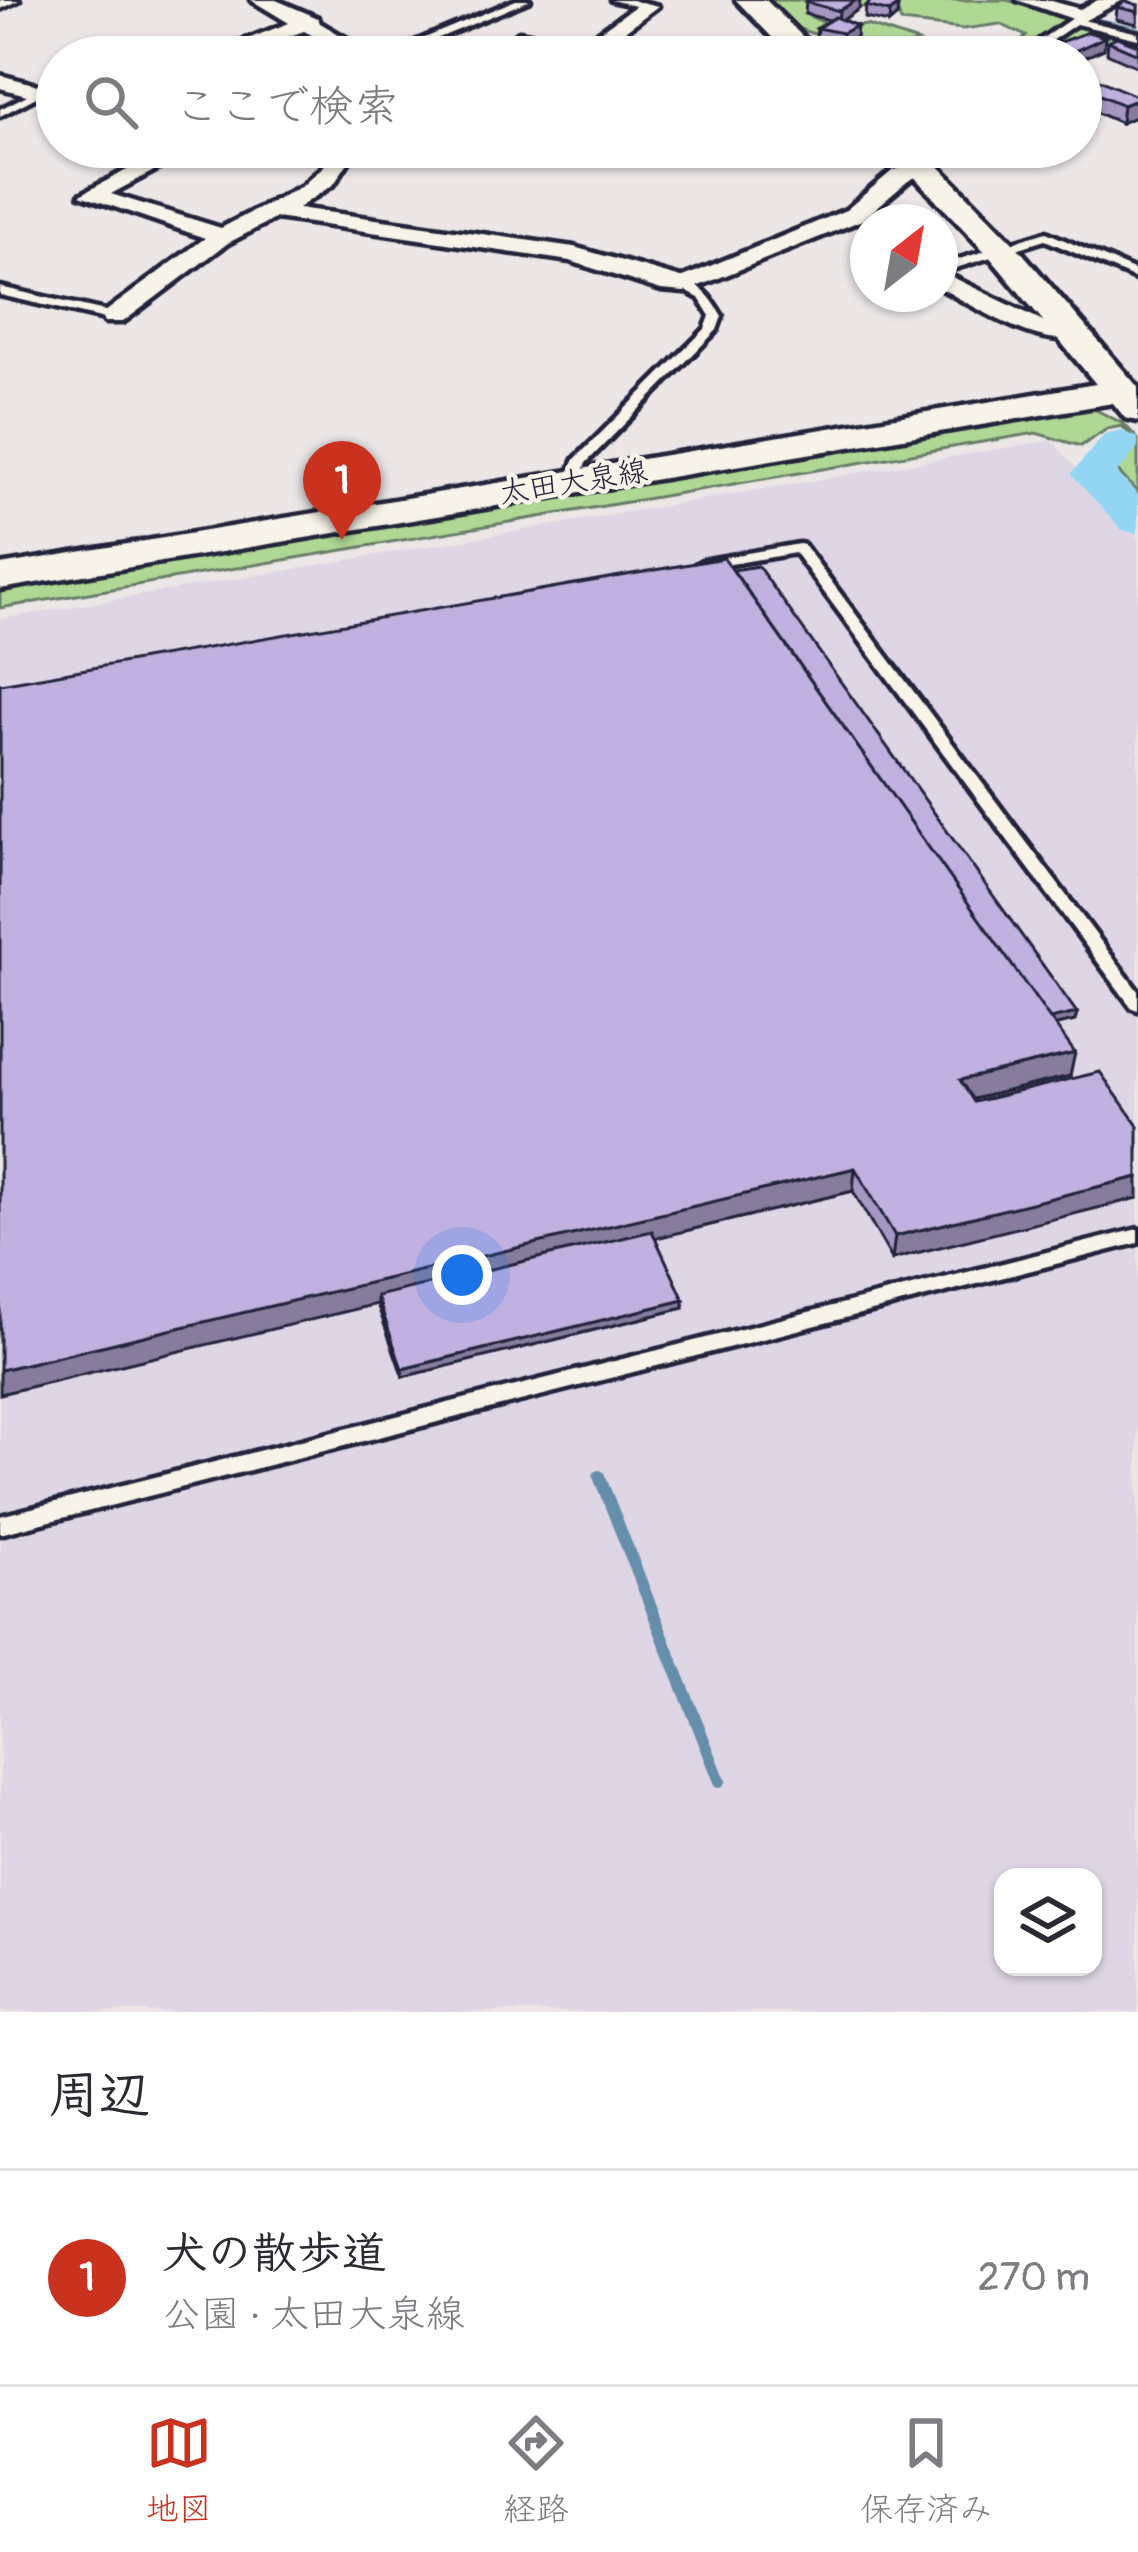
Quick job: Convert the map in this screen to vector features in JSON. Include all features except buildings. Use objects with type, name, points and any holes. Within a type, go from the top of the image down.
[{"type":"main road","points":[[750,0],[787,36]]},
{"type":"main road","points":[[924,168],[1000,248],[1129,400]]},
{"type":"main road","name":"太田大泉線","points":[[0,578],[572,482],[1129,400]]},
{"type":"street","points":[[0,3],[9,0]]},
{"type":"street","points":[[261,0],[333,36]]},
{"type":"street","points":[[1027,0],[1078,18],[1113,0]]},
{"type":"street","points":[[606,36],[652,2]]},
{"type":"street","points":[[270,36],[310,22]]},
{"type":"street","points":[[0,81],[36,92]]},
{"type":"street","points":[[145,168],[91,195],[223,236]]},
{"type":"street","points":[[114,317],[223,236],[314,187],[331,168]]},
{"type":"street","points":[[876,204],[905,168]]},
{"type":"street","points":[[272,211],[560,251],[670,285],[684,285],[850,225]]},
{"type":"street","points":[[958,287],[1039,329],[1070,332]]},
{"type":"lane","points":[[484,0],[508,8]]},
{"type":"lane","points":[[437,36],[525,0]]},
{"type":"lane","points":[[616,0],[652,2]]},
{"type":"lane","points":[[1051,36],[1078,18],[1138,36]]},
{"type":"lane","points":[[0,113],[36,100]]},
{"type":"lane","points":[[958,263],[1046,236],[1138,276]]},
{"type":"lane","points":[[572,482],[580,462],[711,330],[716,316],[712,306],[684,285]]},
{"type":"lane","points":[[0,291],[114,317]]},
{"type":"lane","points":[[682,568],[799,548],[1138,1004]]},
{"type":"lane","points":[[0,1526],[1138,1236]]},
{"type":"shaded area","points":[[1051,440],[1138,538],[1138,2012],[0,2012],[0,619]]},
{"type":"green space","points":[[770,0],[1006,0],[1138,32],[1138,57],[1102,44],[1102,36],[1026,36],[1000,24],[963,29],[901,22],[898,13],[832,2],[805,14],[827,24],[814,34],[799,29]]},
{"type":"green space","points":[[866,25],[900,36],[822,36],[834,29]]},
{"type":"green space","points":[[1088,406],[1124,424],[1138,439],[1138,493],[1114,467],[1136,441],[1122,426],[1107,429],[1081,446],[1036,433],[0,608],[0,587]]},
{"type":"waterway","points":[[1093,20],[1138,30]]},
{"type":"waterway","points":[[1120,443],[1093,474],[1138,521]]},
{"type":"waterway","points":[[599,1476],[720,1781]]},
{"type":"place","name":"犬の散歩道","points":[[342,540]]}]
